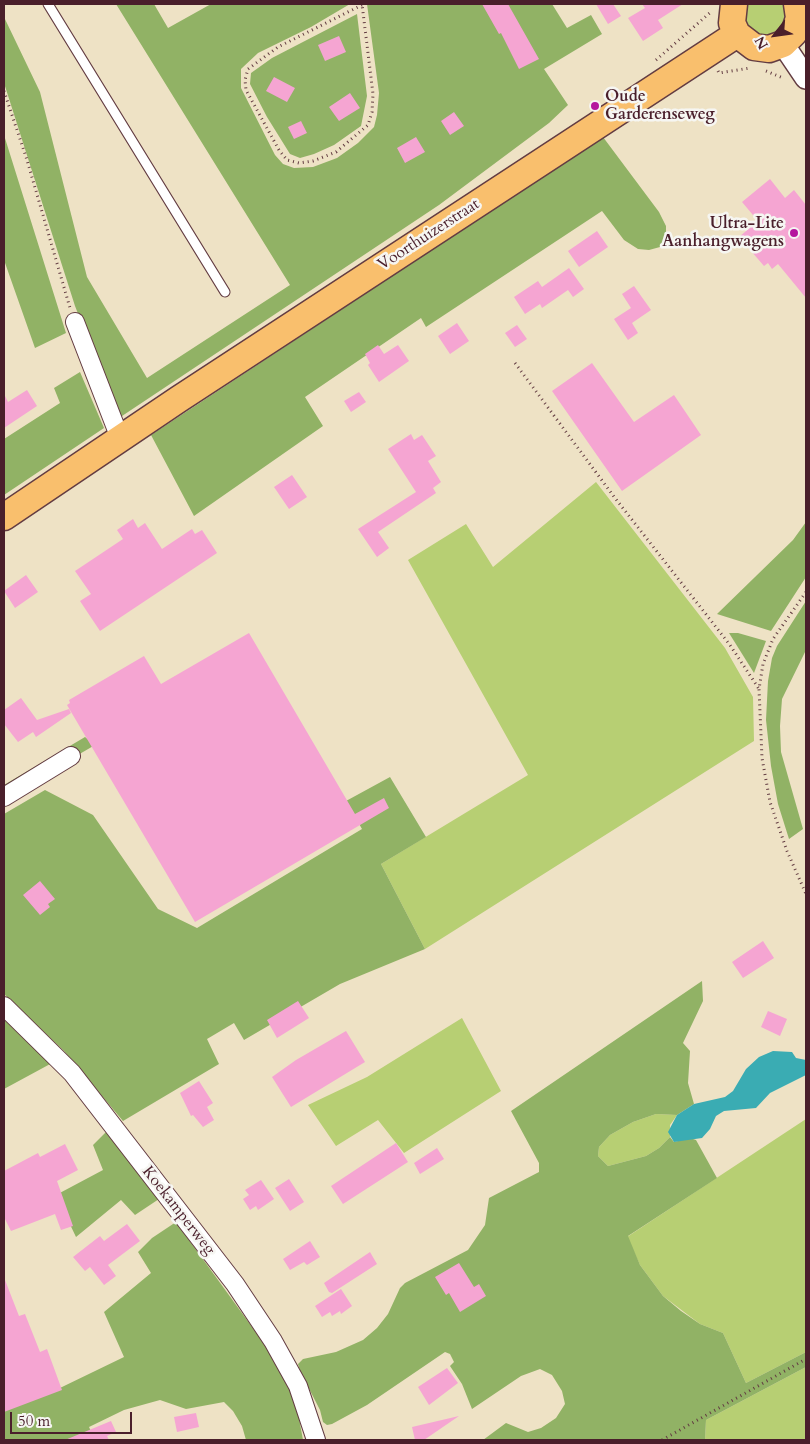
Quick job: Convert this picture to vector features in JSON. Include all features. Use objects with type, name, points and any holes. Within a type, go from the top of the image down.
[{"type":"main road","points":[[724,6],[731,12],[732,23],[737,34],[754,47],[769,49],[783,44],[794,33],[798,26],[799,18],[797,4]]},
{"type":"main road","name":"Voorthuizerstraat","points":[[4,517],[122,437],[737,34]]},
{"type":"street","points":[[783,44],[806,78]]},
{"type":"street","points":[[75,322],[112,420],[122,437]]},
{"type":"street","points":[[4,797],[71,756]]},
{"type":"street","name":"Koekamperweg","points":[[4,1006],[72,1073],[235,1284],[273,1341],[298,1386],[316,1440]]},
{"type":"lane","points":[[48,4],[225,292]]},
{"type":"path","points":[[362,5],[373,94],[372,112],[368,126],[336,152],[306,162],[299,163],[287,160],[279,150],[246,90],[245,80],[248,68],[278,47],[362,5]]},
{"type":"path","points":[[724,6],[690,31],[719,73],[756,69]]},
{"type":"path","points":[[763,70],[784,80]]},
{"type":"path","points":[[4,91],[27,160],[75,322]]},
{"type":"path","points":[[515,363],[615,498],[730,645],[759,689]]},
{"type":"path","points":[[806,592],[773,639],[763,664],[759,689],[762,758],[770,802],[787,852],[806,894]]},
{"type":"path","points":[[662,1440],[806,1359]]},
{"type":"green space","points":[[116,4],[154,4],[168,28],[211,4],[350,4],[311,27],[258,53],[241,69],[241,88],[275,155],[283,164],[294,168],[313,167],[337,158],[358,143],[374,127],[379,93],[367,4],[552,4],[567,28],[591,15],[602,34],[544,69],[568,105],[549,123],[439,205],[119,418],[75,306],[4,83],[4,17],[40,92],[87,277],[147,378],[290,285]]},
{"type":"green space","points":[[745,4],[787,4],[785,30],[769,38],[745,30]]},
{"type":"green space","points":[[357,14],[367,96],[361,126],[334,145],[314,154],[300,158],[290,154],[267,117],[250,84],[251,73],[272,58]]},
{"type":"green space","points":[[4,135],[66,333],[35,348],[4,260]]},
{"type":"green space","points":[[603,137],[659,212],[666,226],[666,236],[660,247],[649,250],[638,249],[624,240],[602,211],[426,327],[421,318],[305,397],[323,426],[194,516],[151,435]]},
{"type":"green space","points":[[80,372],[104,428],[4,495],[4,439],[60,403],[54,388]]},
{"type":"green space","points":[[596,482],[725,648],[753,697],[754,741],[425,949],[381,864],[528,775],[408,560],[466,524],[493,567]]},
{"type":"green space","points":[[806,522],[806,577],[771,631],[717,614],[793,540]]},
{"type":"green space","points":[[806,601],[806,650],[782,699],[780,726],[781,752],[803,829],[789,839],[778,804],[771,766],[766,720],[768,681],[772,658],[777,646]]},
{"type":"green space","points":[[729,633],[738,633],[766,641],[754,673]]},
{"type":"green space","points":[[85,737],[95,745],[4,798],[4,785]]},
{"type":"green space","points":[[390,777],[426,837],[381,864],[425,949],[340,984],[244,1040],[234,1023],[207,1039],[219,1064],[123,1121],[64,1051],[4,994],[4,814],[45,790],[93,815],[158,909],[197,928],[362,829],[346,801]]},
{"type":"green space","points":[[702,981],[703,1001],[683,1043],[690,1051],[688,1083],[694,1104],[677,1115],[656,1114],[633,1122],[610,1135],[599,1147],[598,1156],[608,1166],[646,1156],[659,1148],[670,1137],[674,1142],[690,1138],[696,1140],[717,1178],[628,1236],[640,1265],[663,1296],[681,1311],[700,1324],[723,1333],[746,1383],[806,1352],[806,1367],[706,1420],[705,1440],[483,1440],[506,1423],[528,1432],[541,1428],[556,1418],[565,1404],[562,1391],[552,1375],[540,1369],[521,1376],[472,1409],[462,1384],[450,1366],[454,1362],[450,1354],[445,1352],[367,1405],[332,1424],[327,1425],[323,1422],[320,1410],[298,1364],[303,1359],[336,1352],[363,1340],[377,1328],[388,1314],[400,1288],[405,1283],[468,1250],[485,1225],[489,1198],[539,1172],[539,1163],[511,1111]]},
{"type":"green space","points":[[4,1015],[52,1063],[4,1089]]},
{"type":"green space","points":[[462,1018],[501,1091],[404,1153],[378,1120],[336,1146],[308,1105],[367,1077]]},
{"type":"green space","points":[[656,1114],[677,1115],[670,1125],[670,1137],[659,1148],[646,1156],[608,1166],[598,1156],[599,1147],[610,1135],[633,1122]]},
{"type":"green space","points":[[806,1119],[806,1352],[746,1383],[723,1333],[700,1324],[663,1296],[640,1265],[627,1237]]},
{"type":"green space","points":[[107,1131],[159,1199],[135,1215],[121,1200],[76,1237],[56,1195],[103,1170],[93,1145]]},
{"type":"green space","points":[[176,1222],[268,1349],[296,1402],[303,1440],[246,1440],[242,1426],[233,1411],[224,1402],[186,1409],[160,1400],[124,1410],[89,1427],[95,1440],[4,1440],[4,1410],[62,1387],[124,1357],[104,1312],[151,1273],[138,1252],[152,1238]]},
{"type":"green space","points":[[806,1367],[806,1440],[705,1440],[706,1420]]},
{"type":"water","points":[[773,1051],[792,1052],[796,1058],[806,1060],[806,1075],[770,1093],[756,1108],[724,1111],[716,1116],[710,1129],[702,1138],[674,1142],[668,1132],[677,1115],[694,1104],[725,1097],[733,1091],[746,1069],[759,1057]]},
{"type":"building","points":[[482,4],[508,4],[539,59],[519,69],[501,33],[499,34]]},
{"type":"building","points":[[596,4],[613,4],[621,16],[608,24]]},
{"type":"building","points":[[642,4],[683,4],[658,20],[663,28],[643,41],[628,18],[645,8]]},
{"type":"building","points":[[339,36],[346,52],[325,61],[318,45]]},
{"type":"building","points":[[274,77],[295,88],[287,102],[266,91]]},
{"type":"building","points":[[350,93],[360,108],[339,121],[329,107]]},
{"type":"building","points":[[454,112],[464,126],[450,135],[441,121]]},
{"type":"building","points":[[301,121],[307,133],[294,139],[288,127]]},
{"type":"building","points":[[416,137],[425,152],[405,163],[397,148]]},
{"type":"building","points":[[770,179],[785,198],[794,190],[806,205],[806,298],[778,264],[772,269],[768,263],[764,266],[739,237],[758,221],[742,202]]},
{"type":"building","points":[[597,231],[608,247],[579,267],[568,251]]},
{"type":"building","points":[[569,268],[584,289],[573,297],[568,290],[542,308],[540,304],[525,314],[514,297],[538,281],[542,287]]},
{"type":"building","points":[[634,286],[651,310],[632,323],[638,333],[628,340],[614,319],[631,308],[622,294]]},
{"type":"building","points":[[457,323],[469,341],[450,354],[438,336]]},
{"type":"building","points":[[517,325],[527,339],[515,347],[505,333]]},
{"type":"building","points":[[378,345],[384,354],[398,345],[409,361],[379,382],[368,365],[370,363],[365,354]]},
{"type":"building","points":[[592,363],[634,422],[674,395],[701,435],[622,491],[552,391]]},
{"type":"building","points":[[27,390],[37,406],[4,428],[4,394],[8,402]]},
{"type":"building","points":[[359,392],[366,402],[351,412],[344,401]]},
{"type":"building","points":[[411,434],[414,440],[422,435],[436,456],[428,461],[441,482],[433,488],[436,493],[378,532],[389,548],[377,557],[358,529],[416,492],[388,449]]},
{"type":"building","points":[[292,475],[307,497],[289,509],[274,487]]},
{"type":"building","points":[[133,519],[138,528],[145,523],[162,549],[192,529],[195,534],[202,530],[217,553],[100,631],[80,601],[91,594],[75,571],[123,539],[117,530]]},
{"type":"building","points":[[26,575],[38,592],[15,608],[4,591]]},
{"type":"building","points":[[249,633],[355,814],[384,798],[389,808],[195,922],[67,705],[70,703],[69,700],[144,656],[161,684]]},
{"type":"building","points":[[21,698],[37,720],[69,709],[71,713],[36,737],[33,732],[18,742],[4,724],[4,710]]},
{"type":"building","points":[[40,881],[55,899],[48,904],[50,907],[40,915],[23,895]]},
{"type":"building","points":[[763,941],[774,958],[743,978],[732,962]]},
{"type":"building","points":[[298,1001],[309,1018],[277,1038],[267,1020]]},
{"type":"building","points":[[768,1011],[787,1019],[780,1036],[761,1027]]},
{"type":"building","points":[[346,1031],[365,1062],[291,1107],[272,1077],[296,1060]]},
{"type":"building","points":[[199,1081],[213,1103],[207,1107],[214,1120],[203,1127],[193,1115],[191,1116],[180,1093]]},
{"type":"building","points":[[396,1143],[408,1162],[343,1204],[331,1186]]},
{"type":"building","points":[[65,1144],[78,1170],[57,1181],[73,1226],[61,1230],[55,1214],[11,1231],[4,1217],[4,1171],[38,1153],[40,1157]]},
{"type":"building","points":[[437,1148],[444,1159],[420,1174],[414,1163]]},
{"type":"building","points":[[289,1179],[304,1202],[290,1211],[275,1188]]},
{"type":"building","points":[[261,1180],[274,1199],[258,1210],[256,1206],[250,1210],[243,1199],[249,1195],[245,1190]]},
{"type":"building","points":[[127,1224],[140,1241],[108,1265],[116,1276],[104,1285],[90,1267],[85,1271],[73,1257],[100,1236],[104,1241]]},
{"type":"building","points":[[310,1241],[320,1257],[307,1265],[304,1262],[290,1270],[283,1259]]},
{"type":"building","points":[[370,1252],[377,1264],[332,1293],[329,1292],[324,1283]]},
{"type":"building","points":[[459,1263],[474,1287],[479,1284],[486,1296],[460,1312],[449,1293],[446,1295],[435,1277]]},
{"type":"building","points":[[5,1280],[19,1316],[25,1314],[40,1352],[47,1349],[62,1390],[4,1412]]},
{"type":"building","points":[[341,1289],[352,1306],[341,1314],[340,1311],[332,1316],[330,1312],[322,1317],[315,1306]]},
{"type":"building","points":[[447,1368],[458,1383],[429,1405],[418,1387]]},
{"type":"building","points":[[196,1413],[199,1427],[177,1432],[174,1417]]},
{"type":"building","points":[[459,1416],[424,1440],[415,1440],[412,1427]]},
{"type":"building","points":[[111,1421],[116,1432],[107,1436],[109,1440],[65,1440]]},
{"type":"place","name":"Oude Garderenseweg","points":[[595,106]]},
{"type":"place","name":"Ultra-Lite Aanhangwagens","points":[[794,233]]}]
